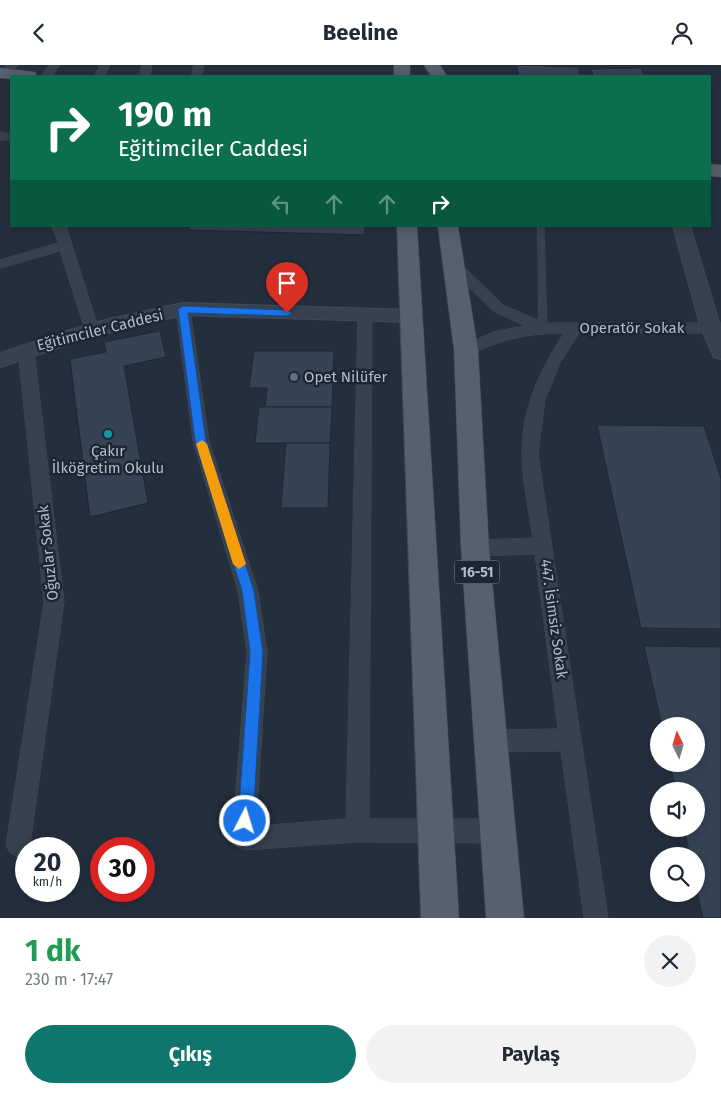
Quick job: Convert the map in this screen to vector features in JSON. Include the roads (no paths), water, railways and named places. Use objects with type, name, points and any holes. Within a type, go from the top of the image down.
[{"type":"main road","points":[[407,227],[440,918]]},
{"type":"main road","name":"16-51","points":[[448,227],[466,349],[475,548],[505,918]]},
{"type":"street","points":[[58,227],[92,330]]},
{"type":"street","points":[[681,227],[716,328],[721,352]]},
{"type":"street","points":[[0,264],[64,246]]},
{"type":"street","name":"Operatör Sokak","points":[[454,265],[498,308],[542,329]]},
{"type":"street","points":[[183,309],[201,441],[248,591],[257,652],[244,838],[357,830],[498,831]]},
{"type":"street","name":"Eğitimciler Caddesi","points":[[0,359],[92,330],[183,309],[412,316]]},
{"type":"street","points":[[357,830],[365,315]]},
{"type":"street","name":"Operatör Sokak","points":[[466,349],[501,335],[542,329],[716,328]]},
{"type":"street","name":"447. İsimsiz Sokak","points":[[574,329],[553,362],[537,400],[530,454],[596,918]]},
{"type":"street","name":"Oğuzlar Sokak","points":[[19,837],[54,603],[26,350]]},
{"type":"street","points":[[475,548],[543,546]]},
{"type":"street","points":[[491,741],[571,740]]},
{"type":"lane","points":[[541,227],[542,329]]},
{"type":"place","name":"Opet Nilüfer","points":[[294,377]]},
{"type":"place","name":"Çakır İlköğretim Okulu","points":[[108,434]]}]
